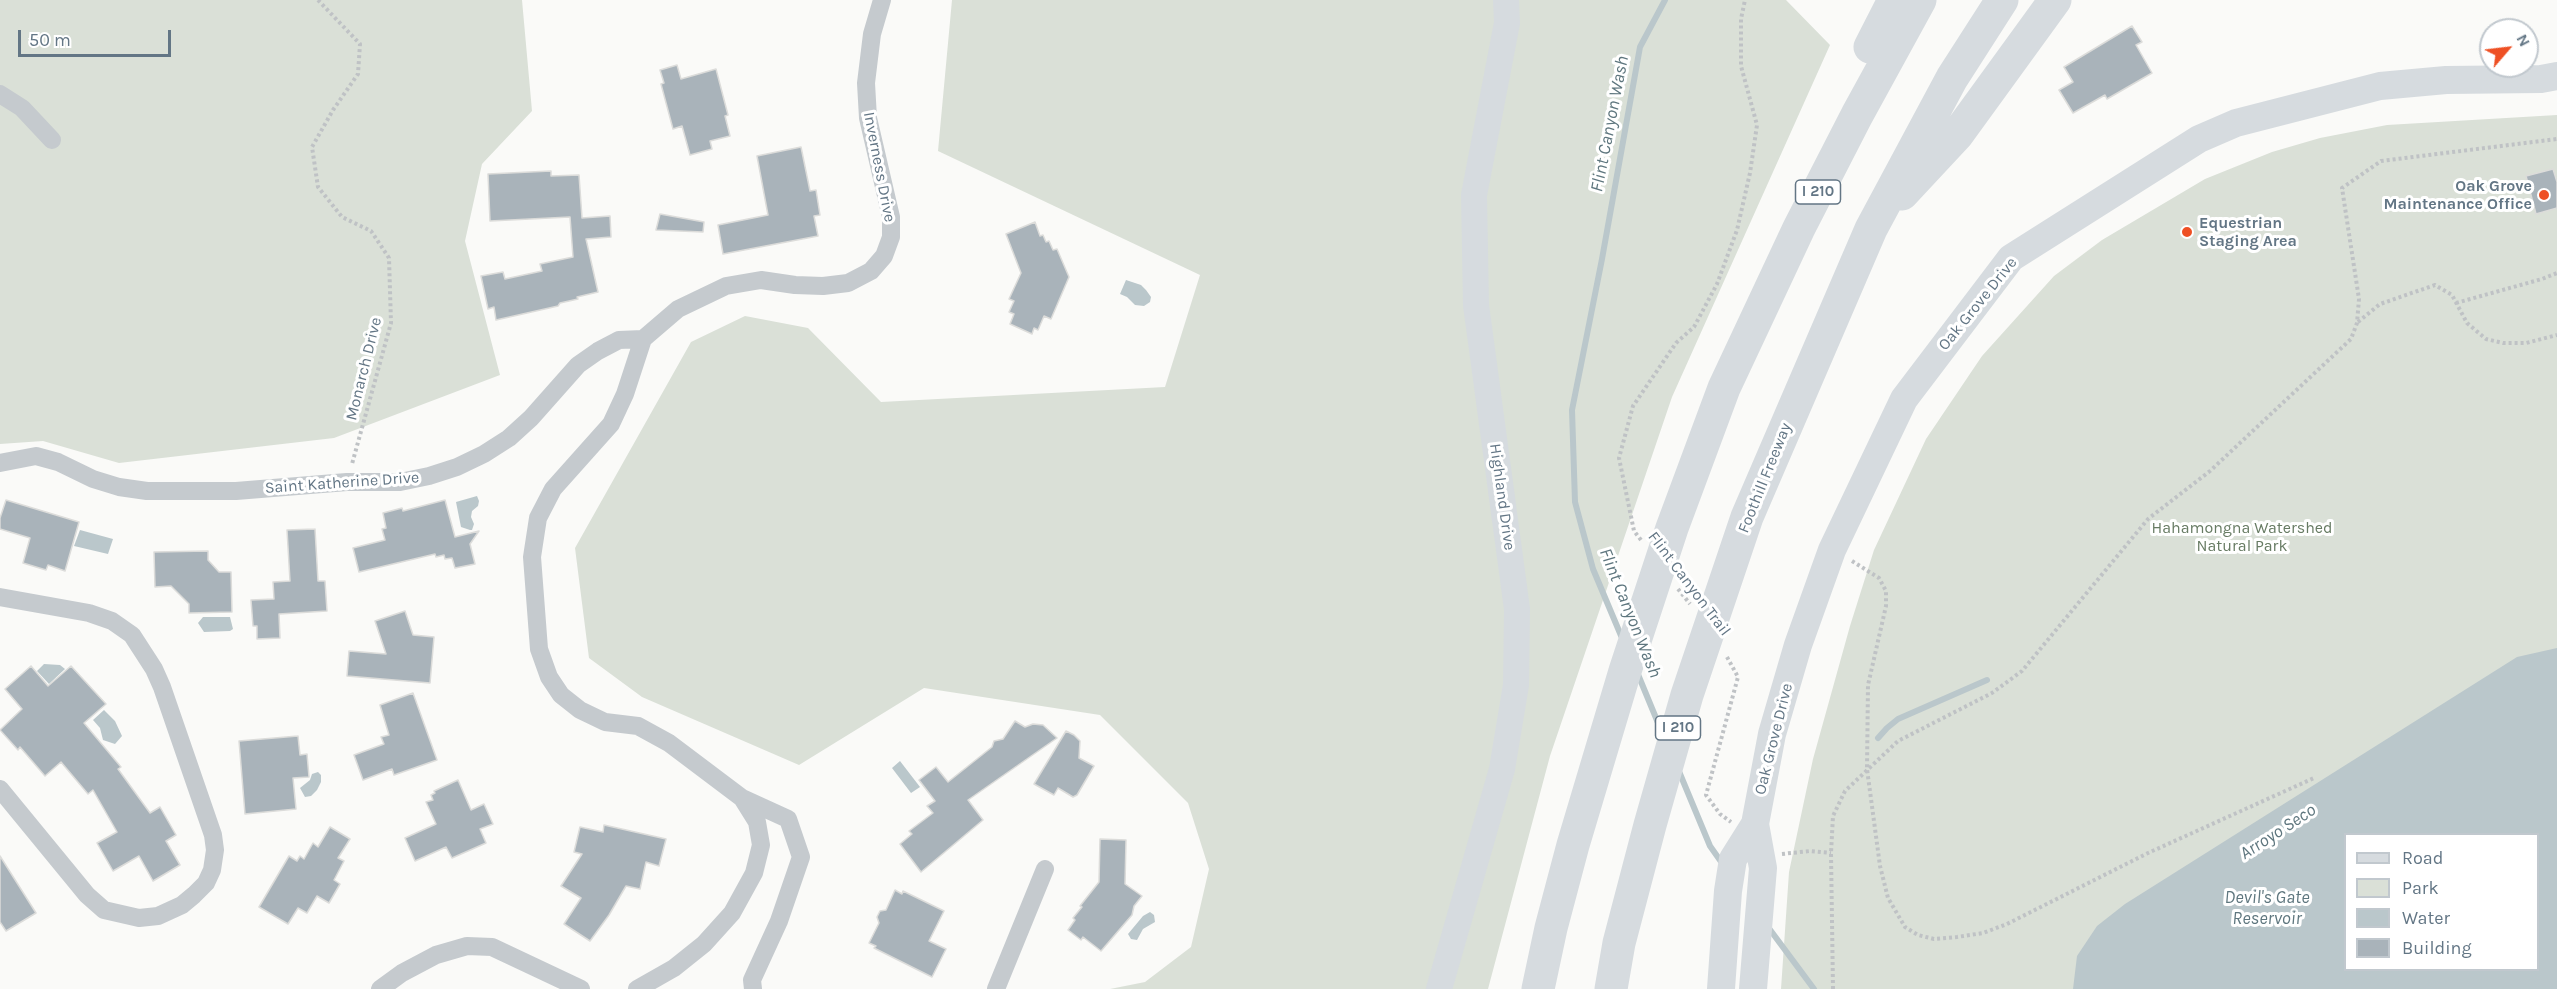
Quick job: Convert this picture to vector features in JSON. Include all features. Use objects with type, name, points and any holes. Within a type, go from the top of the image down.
[{"type":"highway","points":[[1724,388],[1794,214],[1894,0]]},
{"type":"highway","name":"I 210","points":[[1538,989],[1573,844],[1625,671],[1669,538],[1724,388],[1799,228],[1920,0]]},
{"type":"highway","name":"Foothill Freeway","points":[[1611,989],[1619,943],[1688,695],[1747,517],[1871,229],[1952,78],[2002,0]]},
{"type":"highway","points":[[1871,229],[1957,135],[2055,0]]},
{"type":"main road","name":"Oak Grove Drive","points":[[1753,989],[1763,868],[1755,824],[1772,734],[1798,645],[1832,550],[1904,399],[2011,258],[2199,139],[2236,123],[2380,86],[2446,80],[2541,79],[2557,75]]},
{"type":"main road","name":"Oak Grove Drive","points":[[1721,989],[1728,891],[1733,859],[1755,824]]},
{"type":"street","name":"Inverness Drive","points":[[643,339],[678,309],[726,286],[761,280],[823,286],[848,283],[871,271],[884,256],[891,237],[891,217],[868,118],[866,82],[872,34],[882,0]]},
{"type":"street","name":"Highland Drive","points":[[1439,989],[1502,769],[1516,685],[1517,609],[1476,305],[1474,195],[1507,23],[1506,0]]},
{"type":"street","points":[[0,94],[22,108],[52,140]]},
{"type":"street","name":"Saint Katherine Drive","points":[[0,463],[36,456],[58,462],[119,487],[147,492],[236,491],[347,482],[400,482],[458,467],[484,454],[509,438],[531,418],[578,365],[619,340],[643,339]]},
{"type":"street","points":[[643,339],[625,394],[611,424],[553,489],[538,518],[532,557],[539,649],[549,677],[561,695],[580,710],[605,722],[638,726],[700,765],[741,798],[788,819],[801,857],[779,921],[752,980],[753,989]]},
{"type":"street","points":[[0,597],[89,613],[112,621],[132,635],[154,669],[162,687],[213,835],[215,850],[212,870],[206,883],[194,895],[182,905],[158,916],[139,918],[104,910],[87,896],[0,789]]},
{"type":"street","points":[[637,989],[674,969],[704,944],[732,913],[754,873],[761,845],[757,822],[741,798]]},
{"type":"street","points":[[996,989],[1045,869]]},
{"type":"street","points":[[380,989],[402,973],[436,954],[467,946],[492,947],[581,989]]},
{"type":"path","name":"Monarch Drive","points":[[318,0],[360,44],[358,74],[333,110],[312,147],[318,188],[342,217],[371,231],[388,258],[391,323],[347,482]]},
{"type":"path","name":"Flint Canyon Trail","points":[[1648,549],[1634,531],[1619,458],[1633,406],[1676,343],[1694,327],[1717,284],[1737,230],[1750,173],[1757,125],[1741,66],[1741,19],[1746,0]]},
{"type":"path","points":[[1833,989],[1831,853],[1833,816],[1845,791],[1867,769],[1908,735],[1992,693],[2022,671],[2148,519],[2210,471],[2351,339],[2357,323],[2359,299],[2342,188],[2381,160],[2557,139]]},
{"type":"path","points":[[2456,303],[2557,273]]},
{"type":"path","points":[[2357,323],[2380,304],[2435,285],[2446,289],[2472,328],[2486,339],[2494,342],[2526,343],[2557,335]]},
{"type":"path","points":[[1832,550],[1875,574],[1886,591],[1886,606],[1868,685],[1867,769],[1880,866],[1888,898],[1905,927],[1918,935],[1934,939],[1983,933],[2007,924],[2148,853],[2314,778]]},
{"type":"path","name":"Flint Canyon Trail","points":[[1675,585],[1695,612]]},
{"type":"path","name":"Flint Canyon Trail","points":[[1720,648],[1738,677],[1706,795],[1720,814]]},
{"type":"path","points":[[1783,855],[1810,851],[1831,853]]},
{"type":"green space","points":[[0,0],[522,0],[532,111],[482,164],[465,241],[500,375],[334,438],[119,463],[43,441],[0,444]]},
{"type":"green space","points":[[952,0],[1786,0],[1830,45],[1672,397],[1550,756],[1488,989],[1110,989],[1145,982],[1191,947],[1209,869],[1188,803],[1100,715],[924,688],[799,765],[642,697],[589,658],[575,548],[691,342],[745,316],[808,328],[881,402],[1165,387],[1200,275],[938,151]]},
{"type":"green space","name":"Hahamongna Watershed Natural Park","points":[[2557,115],[2557,989],[1781,989],[1789,872],[1813,759],[1874,550],[1926,439],[1982,356],[2054,276],[2102,240],[2205,179],[2272,152],[2320,138],[2387,125]]},
{"type":"water","points":[[1126,280],[1141,285],[1151,297],[1150,302],[1144,306],[1135,305],[1120,294]]},
{"type":"water","points":[[477,496],[478,506],[472,511],[471,517],[474,524],[472,530],[461,527],[456,502]]},
{"type":"water","points":[[80,530],[113,539],[108,554],[74,546]]},
{"type":"water","points":[[203,617],[230,617],[233,629],[204,632],[198,623]]},
{"type":"water","name":"Devil's Gate Reservoir","points":[[2557,648],[2557,989],[2073,989],[2077,956],[2097,926],[2125,904],[2517,657]]},
{"type":"water","points":[[44,664],[60,665],[65,669],[49,684],[37,671]]},
{"type":"water","points":[[104,710],[115,721],[122,736],[115,744],[103,740],[100,728],[93,720]]},
{"type":"water","points":[[900,761],[920,787],[911,793],[892,768]]},
{"type":"water","points":[[318,772],[321,775],[321,782],[317,790],[311,796],[305,797],[300,788],[310,780],[312,774]]},
{"type":"water","points":[[1150,912],[1154,915],[1155,922],[1143,929],[1137,940],[1131,939],[1128,934],[1143,916]]},
{"type":"building","points":[[2132,26],[2142,42],[2136,45],[2152,73],[2107,99],[2105,95],[2073,113],[2059,90],[2073,82],[2064,67]]},
{"type":"building","points":[[677,65],[681,79],[716,69],[728,115],[725,116],[730,136],[710,141],[712,149],[690,155],[682,126],[673,129],[661,84],[664,83],[660,70]]},
{"type":"building","points":[[801,147],[810,191],[816,190],[820,215],[814,216],[818,236],[723,254],[718,225],[768,215],[757,156]]},
{"type":"building","name":"Oak Grove Maintenance Office","points":[[2553,169],[2557,182],[2557,208],[2536,214],[2526,176]]},
{"type":"building","points":[[551,171],[551,176],[579,175],[582,218],[610,216],[611,237],[586,239],[598,292],[577,297],[578,299],[560,303],[558,306],[496,320],[494,307],[488,309],[481,276],[503,272],[505,279],[542,271],[540,264],[573,257],[570,217],[490,221],[488,174]]},
{"type":"building","points":[[660,214],[704,222],[703,232],[656,230]]},
{"type":"building","points":[[1035,222],[1040,236],[1043,235],[1046,242],[1049,241],[1053,250],[1057,249],[1069,277],[1051,319],[1044,316],[1038,330],[1034,328],[1032,334],[1010,324],[1014,314],[1009,312],[1014,301],[1009,299],[1021,273],[1006,234]]},
{"type":"building","points":[[6,500],[79,522],[65,571],[48,565],[46,570],[23,563],[30,538],[0,529],[0,518]]},
{"type":"building","points":[[445,500],[455,537],[479,531],[470,544],[475,564],[455,568],[452,558],[445,559],[444,555],[436,557],[435,554],[359,572],[353,548],[385,540],[382,529],[386,528],[383,513],[402,508],[403,511]]},
{"type":"building","points":[[315,529],[318,581],[325,581],[327,611],[279,614],[280,638],[257,639],[257,626],[253,626],[251,600],[274,599],[273,582],[290,581],[287,530]]},
{"type":"building","points":[[208,551],[208,560],[219,572],[231,572],[232,612],[189,613],[189,604],[171,586],[155,587],[154,552]]},
{"type":"building","points":[[405,611],[413,635],[434,637],[430,683],[347,676],[349,651],[386,654],[375,621]]},
{"type":"building","points":[[31,666],[48,686],[71,666],[106,704],[84,723],[121,767],[118,769],[150,813],[160,807],[176,835],[166,841],[180,865],[153,881],[139,856],[113,871],[97,843],[117,832],[93,790],[88,794],[61,762],[45,776],[20,747],[18,750],[0,730],[22,709],[5,689]]},
{"type":"building","points":[[413,693],[437,760],[394,775],[392,769],[363,780],[354,755],[384,744],[381,737],[389,735],[380,705]]},
{"type":"building","points":[[1015,721],[1025,727],[1033,724],[1043,725],[1057,738],[968,800],[983,820],[921,872],[900,844],[912,834],[909,831],[933,813],[927,806],[935,801],[919,780],[936,767],[948,782],[992,747],[994,741],[1003,739]]},
{"type":"building","points":[[1066,731],[1080,741],[1079,758],[1094,766],[1077,795],[1073,797],[1058,788],[1054,795],[1034,784]]},
{"type":"building","points":[[298,736],[300,755],[307,754],[309,777],[293,778],[296,809],[245,814],[239,741]]},
{"type":"building","points":[[458,780],[471,810],[484,804],[493,824],[480,829],[486,843],[452,858],[446,847],[415,861],[405,838],[436,824],[426,802],[433,800],[431,795],[435,793],[434,791]]},
{"type":"building","points":[[604,825],[666,839],[659,866],[646,862],[640,889],[626,886],[590,941],[564,924],[581,898],[561,886],[582,854],[574,852],[580,827],[603,832]]},
{"type":"building","points":[[330,827],[350,839],[338,858],[344,861],[334,880],[340,884],[329,903],[317,896],[307,913],[298,908],[288,924],[259,907],[289,856],[297,861],[300,856],[304,859],[313,843],[318,847]]},
{"type":"building","points":[[1100,839],[1126,840],[1125,884],[1142,896],[1134,906],[1132,915],[1101,951],[1083,937],[1081,940],[1068,930],[1075,920],[1073,918],[1082,907],[1080,906],[1099,882]]},
{"type":"building","points":[[0,856],[36,913],[6,931],[0,922]]},
{"type":"building","points":[[895,890],[902,894],[903,891],[944,911],[929,941],[946,949],[932,977],[874,948],[876,946],[869,943],[879,923],[877,917],[880,911],[886,910]]},
{"type":"waterway","name":"Flint Canyon Wash","points":[[1622,638],[1593,569],[1575,502],[1572,410],[1640,47],[1665,0]]},
{"type":"waterway","name":"Flint Canyon Wash","points":[[1637,672],[1663,735]]},
{"type":"waterway","points":[[1878,738],[1898,719],[1987,680]]},
{"type":"waterway","name":"Flint Canyon Wash","points":[[1678,769],[1710,846],[1722,863]]},
{"type":"waterway","name":"Flint Canyon Wash","points":[[1768,927],[1814,989]]},
{"type":"place","name":"Oak Grove Maintenance Office","points":[[2544,195]]},
{"type":"place","name":"Equestrian Staging Area","points":[[2187,232]]},
{"type":"water label","name":"Arroyo Seco","points":[[2278,832]]}]
